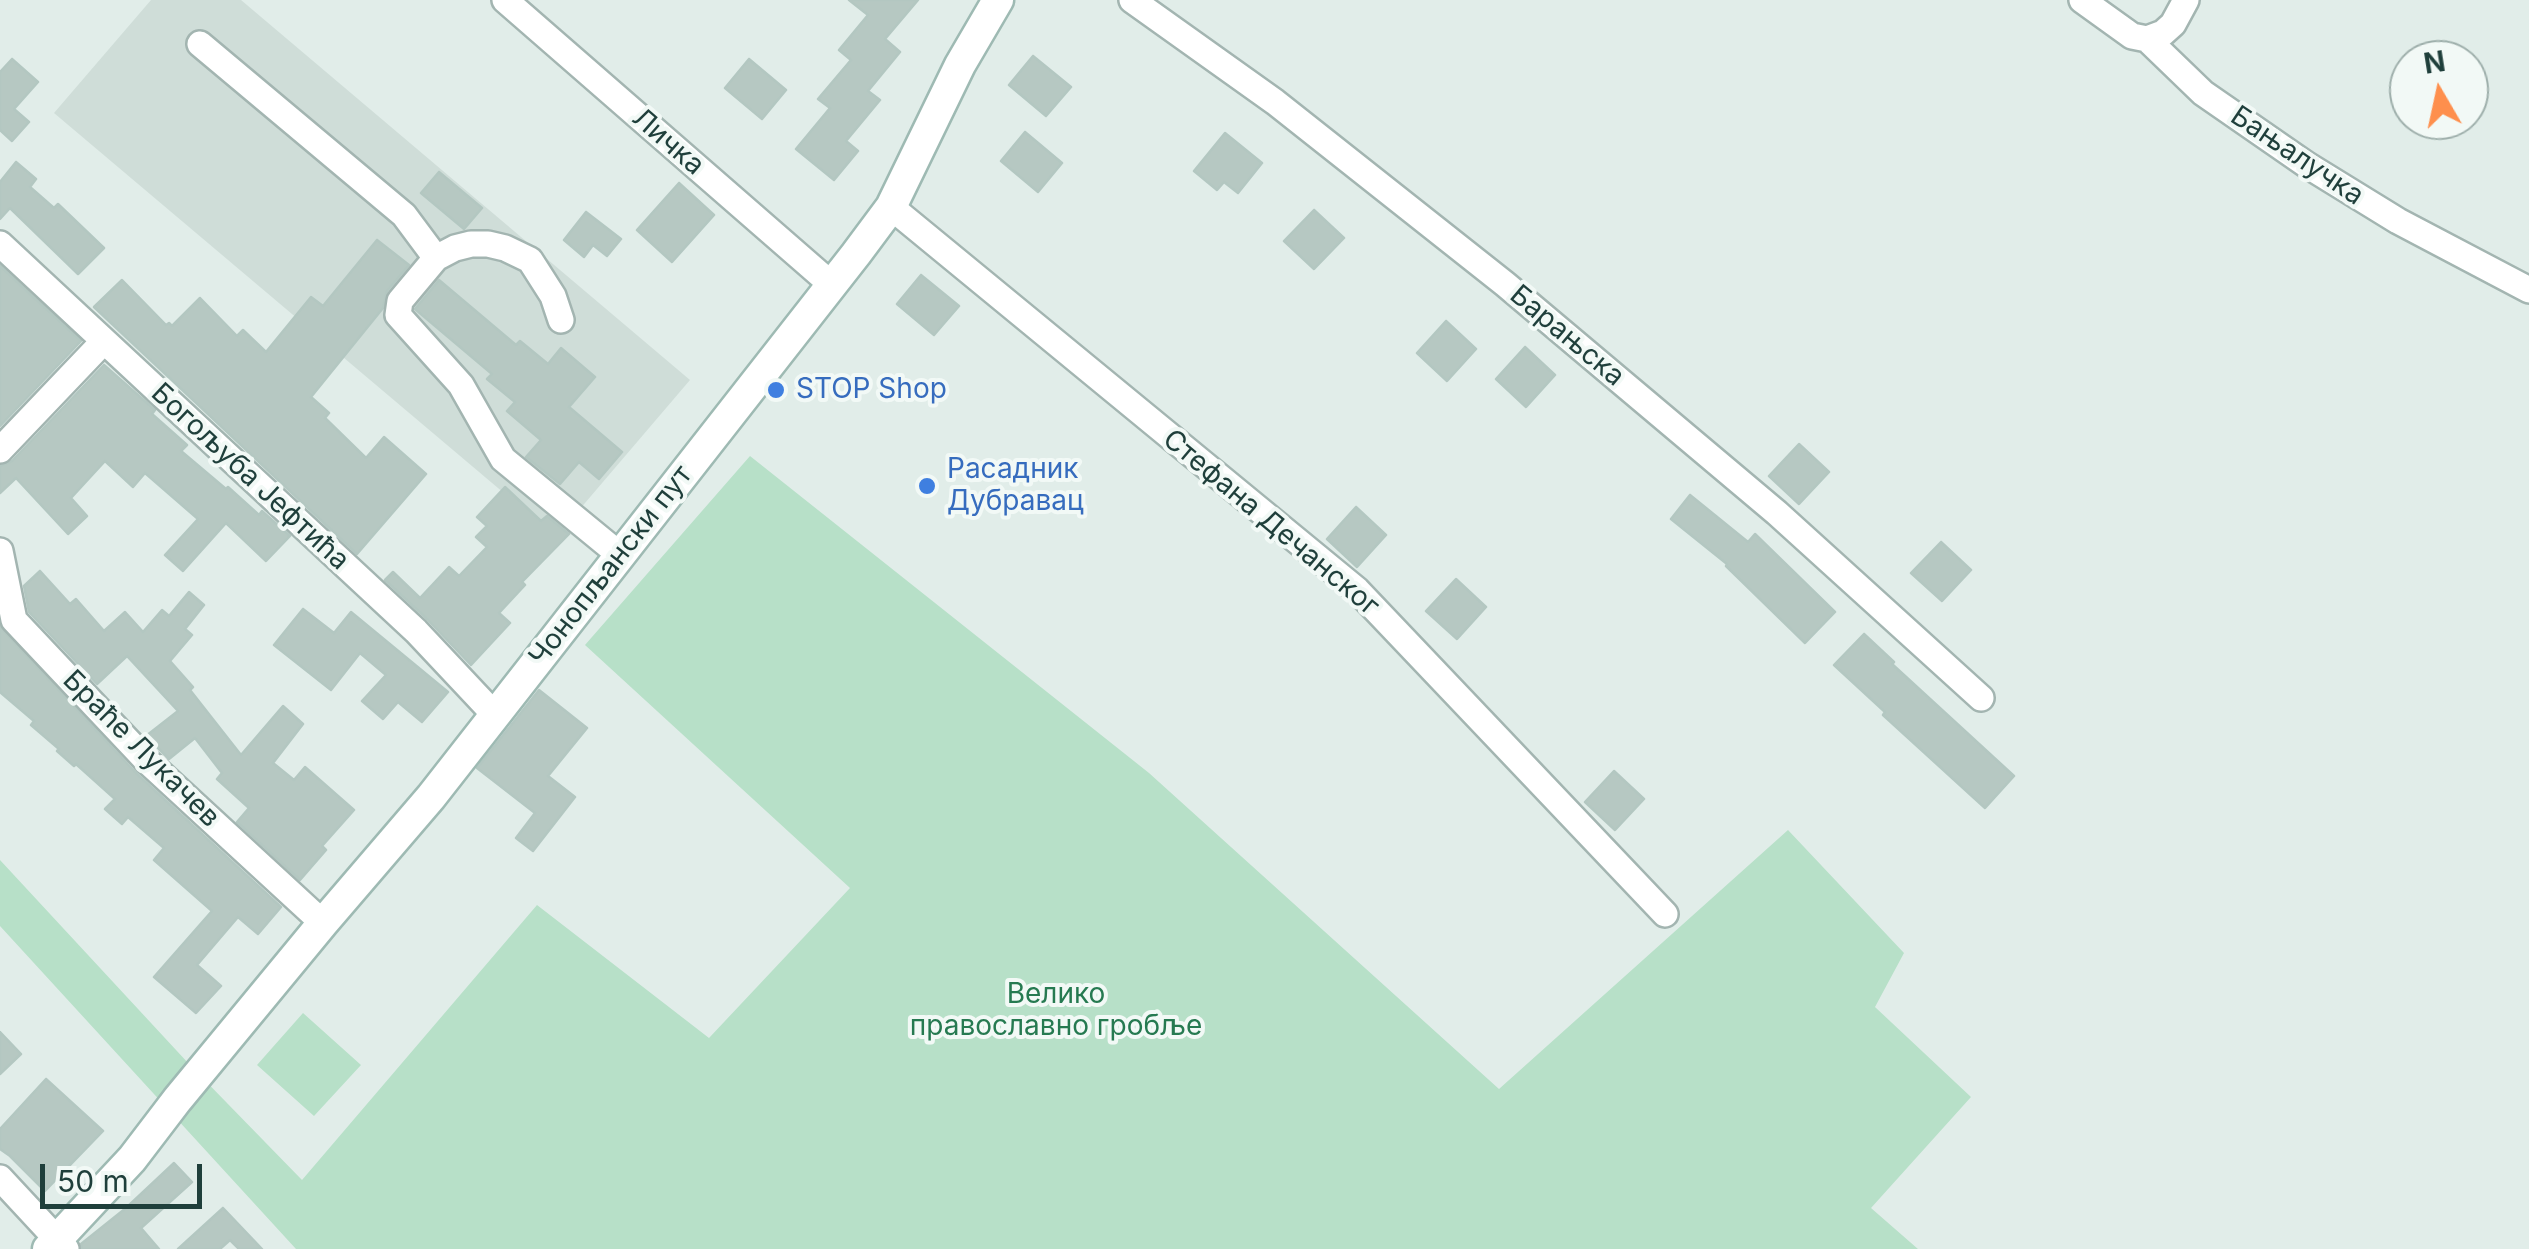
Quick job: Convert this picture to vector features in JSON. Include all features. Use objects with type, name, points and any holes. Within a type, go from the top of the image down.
[{"type":"street","name":"Личка","points":[[505,0],[831,284]]},
{"type":"street","name":"Чонопљански пут","points":[[58,1246],[430,797],[856,254],[890,207],[960,65],[998,0]]},
{"type":"street","name":"Барањска","points":[[1132,0],[1275,102],[1505,284],[1777,513],[1982,698]]},
{"type":"street","name":"Бањалучка","points":[[2082,0],[2132,36],[2147,39],[2204,93],[2307,165],[2398,222],[2529,290]]},
{"type":"street","points":[[2147,39],[2173,24],[2186,0]]},
{"type":"street","points":[[200,44],[404,215],[436,258]]},
{"type":"street","name":"Стефана Дечанског","points":[[890,207],[1357,590],[1665,914]]},
{"type":"street","name":"Богољуба Јефтића","points":[[0,244],[416,632],[494,714]]},
{"type":"street","points":[[561,320],[552,296],[530,260],[488,244],[455,248],[436,258],[400,301],[398,315],[462,385],[503,460],[620,554]]},
{"type":"street","points":[[0,450],[104,341]]},
{"type":"street","name":"Браће Лукачев","points":[[0,551],[14,620],[147,760],[322,923]]},
{"type":"street","points":[[0,1178],[58,1246]]},
{"type":"shaded area","points":[[151,0],[241,0],[690,380],[556,537],[54,113]]},
{"type":"green space","name":"Велико православно гробље","points":[[750,456],[1149,773],[1499,1089],[1788,830],[1904,953],[1875,1007],[1971,1097],[1871,1208],[1918,1249],[296,1249],[0,926],[0,860],[302,1180],[537,905],[709,1038],[850,888],[585,645]]},
{"type":"green space","points":[[303,1013],[361,1065],[314,1116],[257,1065]]},
{"type":"building","points":[[849,0],[918,0],[885,39],[900,52],[868,91],[880,100],[846,141],[858,151],[834,180],[796,149],[830,108],[818,99],[851,60],[839,50],[868,15]]},
{"type":"building","points":[[1033,56],[1071,87],[1046,116],[1009,85]]},
{"type":"building","points":[[12,59],[38,82],[14,109],[29,122],[12,141],[0,130],[0,72]]},
{"type":"building","points":[[749,59],[786,90],[762,119],[725,88]]},
{"type":"building","points":[[1025,132],[1062,163],[1038,192],[1001,161]]},
{"type":"building","points":[[1225,133],[1262,163],[1238,193],[1224,182],[1217,190],[1194,171]]},
{"type":"building","points":[[16,162],[36,179],[30,187],[54,208],[58,204],[104,248],[78,274],[10,208],[0,219],[0,182]]},
{"type":"building","points":[[439,172],[482,208],[464,229],[421,193]]},
{"type":"building","points":[[679,183],[714,215],[672,262],[637,230]]},
{"type":"building","points":[[1314,210],[1344,238],[1314,269],[1284,241]]},
{"type":"building","points":[[586,212],[621,239],[607,256],[593,245],[584,257],[564,240]]},
{"type":"building","points":[[377,240],[409,265],[387,291],[383,308],[311,397],[329,413],[325,418],[366,458],[384,437],[426,474],[357,554],[94,307],[122,280],[166,325],[172,326],[200,298],[237,336],[243,330],[266,352],[311,297],[323,306]]},
{"type":"building","points":[[0,266],[81,341],[0,426]]},
{"type":"building","points":[[921,275],[959,306],[934,335],[897,304]]},
{"type":"building","points":[[439,280],[516,345],[520,341],[548,364],[561,348],[595,377],[569,407],[622,452],[599,479],[579,462],[560,484],[526,457],[541,440],[507,411],[515,402],[487,379],[492,374],[415,309]]},
{"type":"building","points":[[1446,321],[1476,349],[1447,381],[1417,353]]},
{"type":"building","points":[[1525,347],[1555,375],[1526,407],[1496,379]]},
{"type":"building","points":[[104,365],[187,445],[181,451],[290,536],[266,561],[226,523],[183,571],[165,555],[198,519],[145,473],[133,487],[105,461],[71,498],[87,516],[68,534],[16,478],[0,493],[0,466],[12,461]]},
{"type":"building","points":[[1799,444],[1829,472],[1799,504],[1769,476]]},
{"type":"building","points":[[505,487],[541,521],[547,516],[569,534],[522,582],[525,585],[499,613],[510,623],[471,665],[385,580],[393,572],[420,598],[449,567],[459,576],[487,547],[476,537],[487,526],[477,517]]},
{"type":"building","points":[[1690,495],[1748,542],[1755,534],[1835,612],[1805,643],[1727,564],[1671,519]]},
{"type":"building","points":[[1356,507],[1386,535],[1357,567],[1327,539]]},
{"type":"building","points":[[1941,542],[1971,570],[1942,601],[1911,573]]},
{"type":"building","points":[[40,571],[70,604],[76,599],[104,631],[125,612],[143,632],[162,610],[169,616],[189,592],[204,605],[185,629],[192,635],[170,661],[193,687],[190,690],[241,755],[283,706],[303,724],[273,763],[294,780],[305,767],[354,810],[322,846],[326,850],[300,880],[237,822],[249,808],[217,779],[222,773],[195,738],[169,759],[146,736],[178,711],[127,656],[97,684],[29,612],[24,586]]},
{"type":"building","points":[[1456,579],[1486,607],[1457,639],[1426,611]]},
{"type":"building","points":[[303,609],[334,633],[351,612],[448,692],[422,722],[398,702],[383,719],[362,701],[386,675],[360,653],[331,690],[274,645]]},
{"type":"building","points":[[0,627],[136,773],[281,907],[258,934],[238,917],[197,965],[221,986],[196,1013],[154,977],[212,911],[154,860],[164,848],[128,817],[122,824],[105,809],[115,799],[57,751],[31,725],[34,721],[0,692]]},
{"type":"building","points":[[1864,634],[2014,776],[1985,808],[1834,665]]},
{"type":"building","points":[[539,690],[587,728],[548,776],[575,797],[533,851],[516,838],[535,813],[477,768]]},
{"type":"building","points":[[1614,771],[1644,799],[1615,830],[1585,802]]},
{"type":"building","points":[[0,1032],[21,1054],[0,1074]]},
{"type":"building","points":[[46,1079],[103,1131],[45,1191],[0,1149],[0,1129]]},
{"type":"building","points":[[174,1163],[192,1182],[141,1228],[159,1249],[82,1249],[81,1244]]},
{"type":"building","points":[[223,1208],[262,1249],[239,1249],[230,1240],[220,1249],[178,1249]]},
{"type":"place","name":"STOP Shop","points":[[776,390]]},
{"type":"place","name":"Расадник Дубравац","points":[[927,486]]}]
